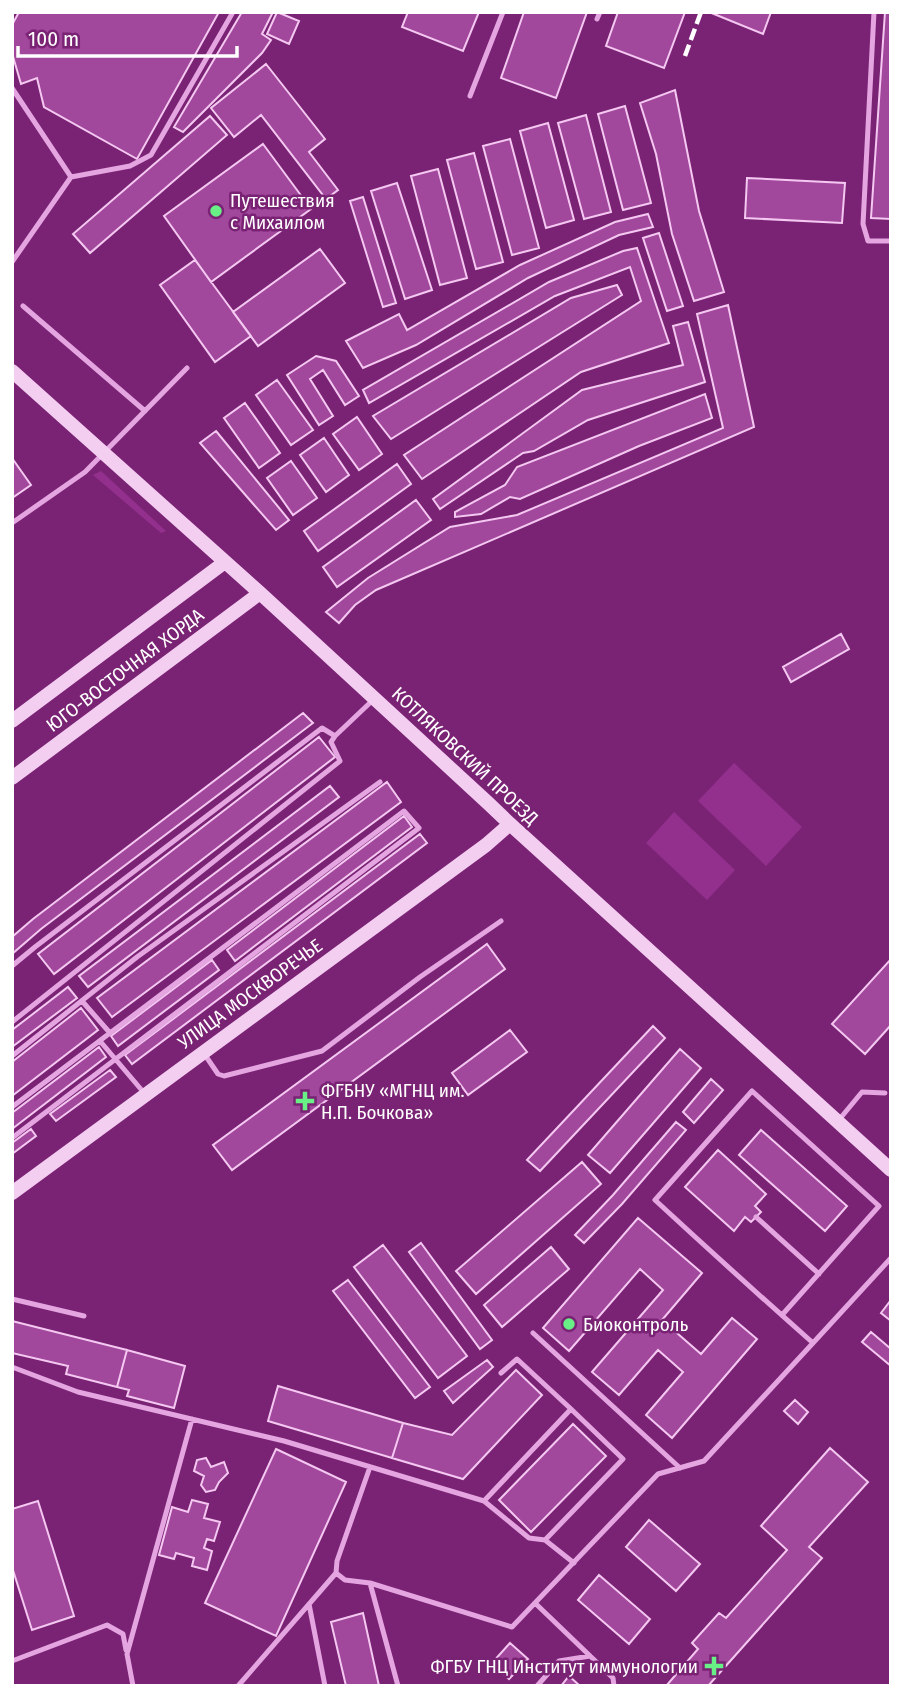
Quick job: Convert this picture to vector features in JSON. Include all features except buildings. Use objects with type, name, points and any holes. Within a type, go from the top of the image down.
[{"type":"main road","name":"КОТЛЯКОВСКИЙ ПРОЕЗД","points":[[12,371],[260,593],[891,1170]]},
{"type":"main road","name":"ЮГО-ВОСТОЧНАЯ ХОРДА","points":[[12,721],[225,562]]},
{"type":"main road","name":"ЮГО-ВОСТОЧНАЯ ХОРДА","points":[[12,778],[260,593]]},
{"type":"main road","name":"УЛИЦА МОСКВОРЕЧЬЕ","points":[[12,1193],[486,845],[510,824]]},
{"type":"lane","points":[[12,262],[71,177],[130,166],[152,155],[233,12]]},
{"type":"lane","points":[[470,96],[503,12]]},
{"type":"lane","points":[[874,12],[863,224],[867,241],[891,241]]},
{"type":"lane","points":[[12,88],[71,177]]},
{"type":"lane","points":[[23,306],[145,411]]},
{"type":"lane","points":[[12,523],[85,472],[187,368]]},
{"type":"lane","points":[[12,1022],[340,761],[331,742],[374,699]]},
{"type":"lane","points":[[12,966],[322,728],[335,736]]},
{"type":"lane","points":[[12,1056],[137,957],[380,782]]},
{"type":"lane","points":[[12,1107],[404,811],[419,828],[12,1138]]},
{"type":"lane","points":[[203,1053],[218,1074],[224,1076],[322,1051],[419,977],[501,921]]},
{"type":"lane","points":[[82,1001],[110,1033]]},
{"type":"lane","points":[[12,1009],[18,1017]]},
{"type":"lane","points":[[100,1041],[145,1094]]},
{"type":"lane","points":[[782,1315],[879,1206],[752,1091],[654,1200],[813,1343]]},
{"type":"lane","points":[[838,1121],[862,1092],[885,1093]]},
{"type":"lane","points":[[756,1217],[818,1274]]},
{"type":"lane","points":[[336,1573],[345,1580],[370,1583],[512,1627],[659,1474],[704,1461],[891,1258]]},
{"type":"lane","points":[[12,1298],[84,1316]]},
{"type":"lane","points":[[533,1333],[680,1468]]},
{"type":"lane","points":[[502,1373],[517,1359],[623,1459],[545,1540]]},
{"type":"lane","points":[[12,1367],[78,1392],[284,1441],[484,1501],[528,1538],[545,1540],[574,1563]]},
{"type":"lane","points":[[484,1501],[571,1409]]},
{"type":"lane","points":[[127,1654],[192,1419]]},
{"type":"lane","points":[[238,1686],[336,1573],[337,1561],[370,1467]]},
{"type":"lane","points":[[370,1583],[398,1686]]},
{"type":"lane","points":[[535,1603],[613,1678],[614,1686]]},
{"type":"lane","points":[[309,1604],[325,1686]]},
{"type":"lane","points":[[12,1661],[107,1625],[123,1634],[133,1686]]},
{"type":"lane","points":[[537,1686],[559,1661],[590,1656]]},
{"type":"shaded area","points":[[101,471],[166,531],[161,533],[93,475]]},
{"type":"shaded area","points":[[734,763],[802,827],[766,866],[698,801]]},
{"type":"shaded area","points":[[674,812],[735,870],[707,900],[646,843]]},
{"type":"railway","points":[[685,56],[701,12]]},
{"type":"place","name":"Путешествия с Михаилом","points":[[216,211]]},
{"type":"place","name":"ФГБНУ «МГНЦ им. Н.П. Бочкова»","points":[[305,1101]]},
{"type":"place","name":"Биоконтроль","points":[[569,1324]]},
{"type":"place","name":"ФГБУ ГНЦ Институт иммунологии","points":[[714,1666]]}]
